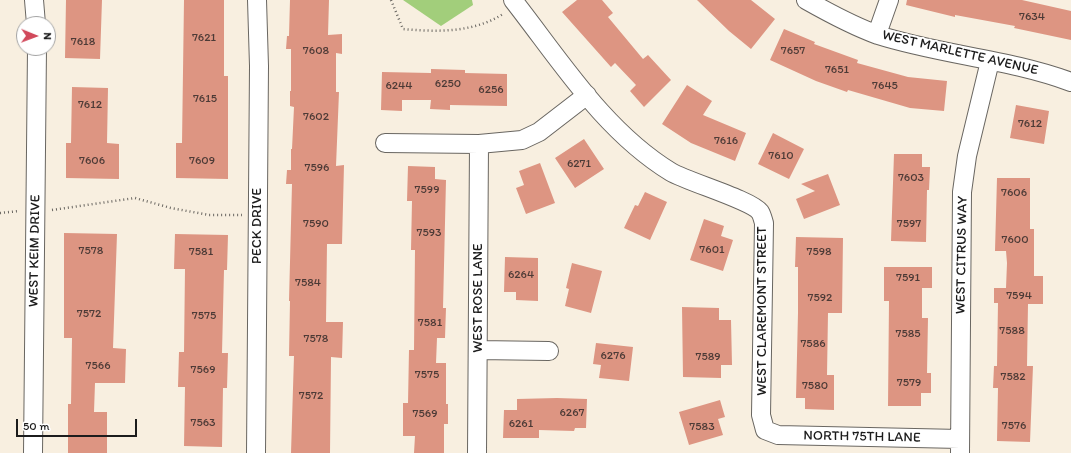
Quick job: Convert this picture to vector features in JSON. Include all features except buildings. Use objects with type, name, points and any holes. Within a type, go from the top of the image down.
[{"type":"street","points":[[34,0],[35,16]]},
{"type":"street","name":"PECK DRIVE","points":[[256,453],[259,66],[257,0]]},
{"type":"street","name":"WEST MARLETTE AVENUE","points":[[806,0],[828,13],[877,34],[934,50],[1040,71],[1071,82]]},
{"type":"street","points":[[877,34],[889,0]]},
{"type":"street","name":"WEST CLAREMONT STREET","points":[[515,3],[587,96],[617,129],[642,151],[672,172],[759,211],[764,223],[761,416],[766,430]]},
{"type":"street","name":"WEST KEIM DRIVE","points":[[33,453],[37,56]]},
{"type":"street","name":"WEST CITRUS WAY","points":[[960,446],[962,192],[967,156],[990,61]]},
{"type":"street","points":[[385,143],[478,144],[522,140],[533,135],[587,96]]},
{"type":"street","name":"WEST ROSE LANE","points":[[477,453],[478,144]]},
{"type":"street","points":[[478,350],[548,351]]},
{"type":"street","name":"NORTH 75TH LANE","points":[[766,430],[778,435],[960,446]]},
{"type":"path","points":[[391,0],[403,29],[439,32],[489,23],[515,3]]},
{"type":"path","points":[[52,210],[135,198],[172,208],[209,215],[258,215]]},
{"type":"path","points":[[0,213],[20,211]]},
{"type":"green space","points":[[403,0],[472,0],[473,5],[441,26]]}]
